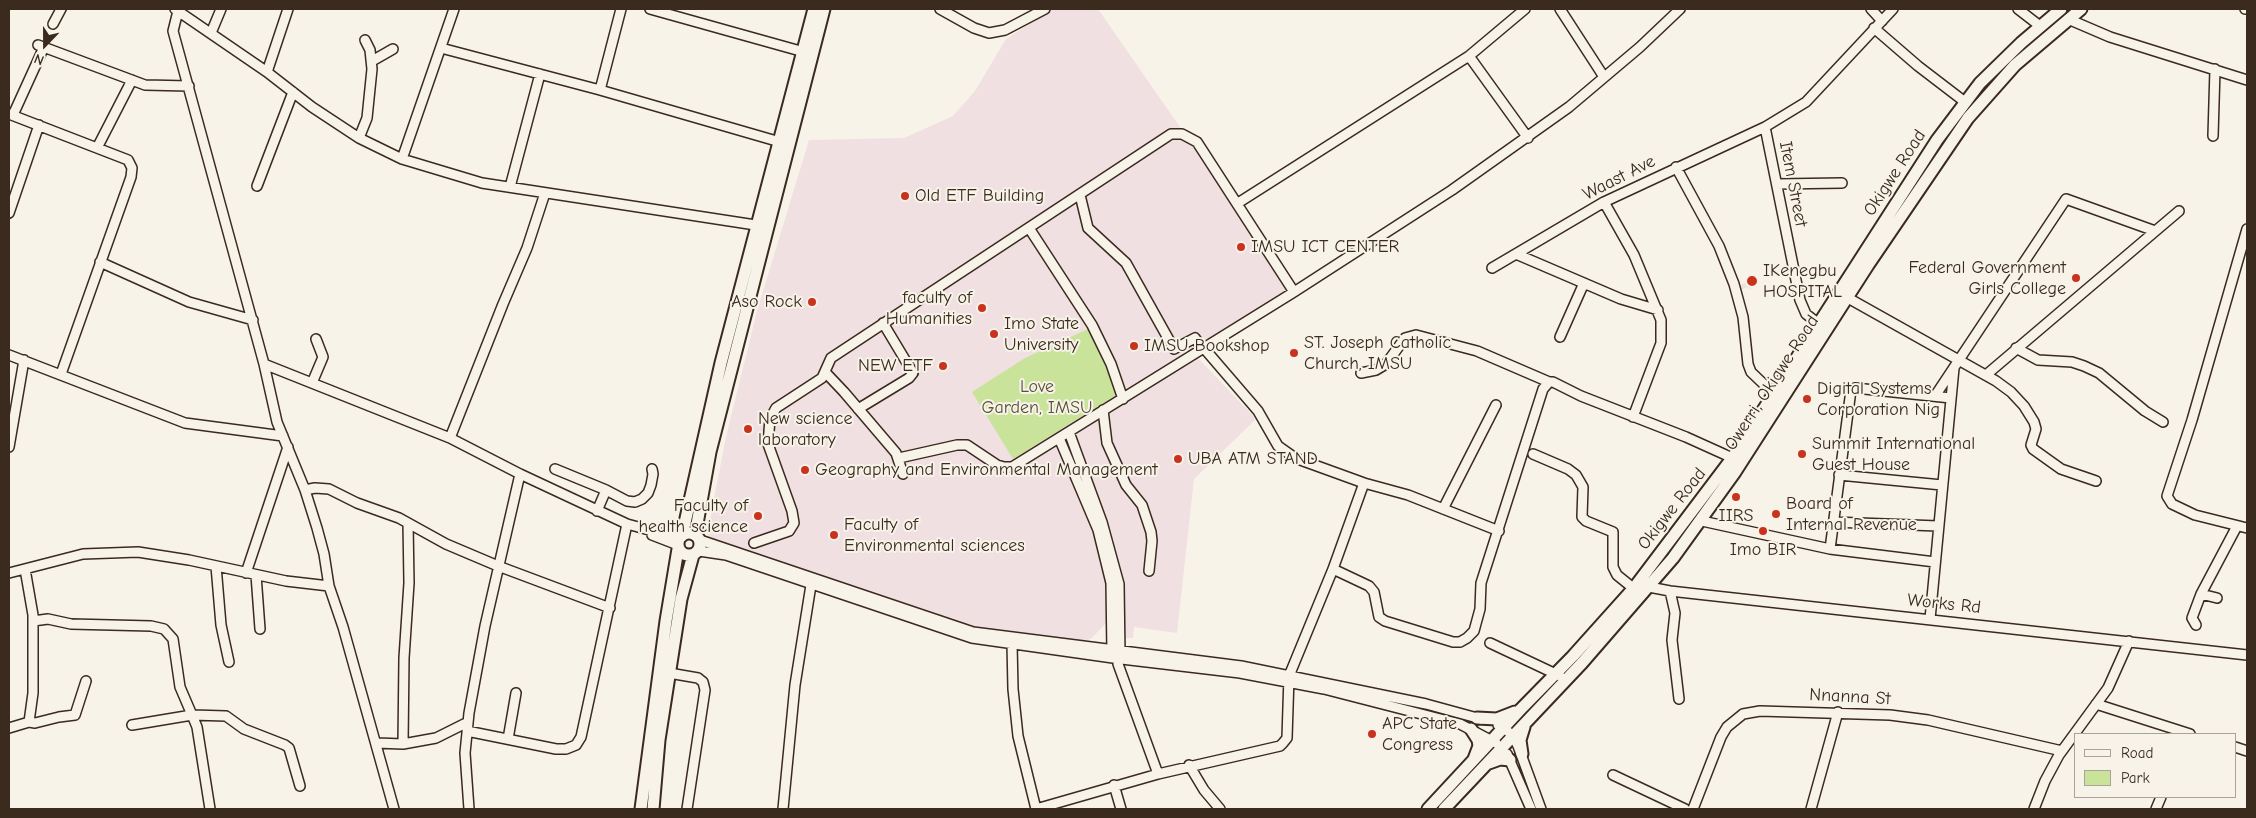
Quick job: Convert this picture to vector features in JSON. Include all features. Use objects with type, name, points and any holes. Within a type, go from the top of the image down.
[{"type":"main road","points":[[653,809],[680,599],[697,545],[710,452],[780,142],[814,9]]},
{"type":"main road","points":[[641,809],[666,621],[679,542],[717,382],[824,9]]},
{"type":"main road","name":"Owerri, Okigwe Road","points":[[1641,588],[1702,521],[1737,460],[1800,363],[1848,298],[1968,118],[2015,65],[2081,9]]},
{"type":"main road","points":[[2056,12],[2064,22]]},
{"type":"main road","name":"Okigwe Road","points":[[1428,809],[1519,711],[1561,677],[1641,588],[1737,460],[1774,394],[1800,363],[1819,324],[1937,140],[1965,102],[2004,58],[2056,12]]},
{"type":"main road","points":[[679,542],[688,533],[697,545]]},
{"type":"main road","points":[[679,542],[683,554],[697,545]]},
{"type":"main road","points":[[1444,809],[1527,721],[1561,677]]},
{"type":"main road","points":[[1477,718],[1502,718],[1519,711]]},
{"type":"main road","points":[[1522,754],[1521,732],[1527,721]]},
{"type":"main road","points":[[1466,726],[1478,740],[1479,746],[1472,763]]},
{"type":"main road","points":[[1486,765],[1500,759],[1510,760]]},
{"type":"street","points":[[53,24],[61,9]]},
{"type":"street","points":[[211,33],[221,9]]},
{"type":"street","points":[[267,72],[288,9]]},
{"type":"street","points":[[402,159],[454,9]]},
{"type":"street","points":[[600,90],[621,9]]},
{"type":"street","points":[[650,9],[804,52]]},
{"type":"street","points":[[943,10],[974,28],[988,33],[1005,30],[1044,9]]},
{"type":"street","points":[[1238,203],[1469,56],[1525,9]]},
{"type":"street","points":[[1560,9],[1604,77]]},
{"type":"street","points":[[898,458],[957,445],[967,445],[997,465],[1004,467],[1012,466],[1294,292],[1452,190],[1528,138],[1604,77],[1680,9]]},
{"type":"street","points":[[1871,9],[1882,21]]},
{"type":"street","name":"Item Street","points":[[1819,324],[1806,314],[1800,300],[1765,127],[1806,102],[1893,9]]},
{"type":"street","points":[[2018,9],[2040,26]]},
{"type":"street","points":[[394,809],[377,743],[329,586],[324,554],[305,490],[278,422],[253,320],[173,31],[177,10],[359,138],[402,159],[482,183],[762,225]]},
{"type":"street","points":[[2064,22],[2247,80]]},
{"type":"street","points":[[1874,28],[1918,66],[1965,102]]},
{"type":"street","points":[[359,138],[366,118],[372,61],[365,40]]},
{"type":"street","points":[[61,374],[131,177],[132,168],[128,160],[11,115],[41,46],[145,86],[189,86]]},
{"type":"street","points":[[441,48],[600,90],[780,142]]},
{"type":"street","points":[[372,61],[393,49]]},
{"type":"street","points":[[1469,56],[1528,138]]},
{"type":"street","points":[[2213,136],[2214,70]]},
{"type":"street","points":[[510,188],[540,74]]},
{"type":"street","points":[[97,148],[132,80]]},
{"type":"street","points":[[257,186],[293,92]]},
{"type":"street","points":[[9,212],[39,126]]},
{"type":"street","name":"Waast Ave","points":[[1492,268],[1604,202],[1765,127]]},
{"type":"street","points":[[903,474],[898,458],[826,373],[826,367],[831,358],[1172,134],[1182,134],[1197,142],[1294,292]]},
{"type":"street","points":[[1676,167],[1719,246],[1734,284],[1743,317],[1748,364],[1751,372],[1774,394]]},
{"type":"street","points":[[1777,184],[1842,183]]},
{"type":"street","points":[[450,438],[505,297],[527,248],[545,193]]},
{"type":"street","points":[[1080,195],[1088,228],[1126,263],[1174,349],[1195,338],[1258,411],[1282,449],[1295,458],[1364,483],[1408,495],[1499,531]]},
{"type":"street","points":[[1935,396],[2066,199],[2155,231]]},
{"type":"street","points":[[1604,202],[1634,255],[1658,310],[1662,331],[1661,343],[1633,416]]},
{"type":"street","points":[[1986,375],[2179,211]]},
{"type":"street","points":[[1029,228],[1092,325],[1111,364],[1123,399]]},
{"type":"street","points":[[2247,229],[2195,411],[2167,496],[2172,504],[2195,515],[2247,528]]},
{"type":"street","points":[[1516,254],[1621,299],[1658,310]]},
{"type":"street","points":[[100,262],[190,302],[253,320]]},
{"type":"street","points":[[1560,337],[1584,283]]},
{"type":"street","points":[[1848,298],[1957,361],[1986,375],[2011,392],[2024,406],[2034,422],[2036,429],[2031,445],[2033,449],[2061,469],[2096,481]]},
{"type":"street","points":[[858,409],[909,378],[913,373],[883,323]]},
{"type":"street","points":[[1361,373],[1376,370],[1386,364],[1405,338],[1416,335],[1477,351],[1549,382],[1554,382],[1580,396],[1737,460]]},
{"type":"street","points":[[312,383],[323,357],[316,339]]},
{"type":"street","points":[[2016,348],[2038,360],[2072,362],[2084,366],[2099,374],[2145,411],[2163,422]]},
{"type":"street","points":[[9,355],[185,423],[283,436]]},
{"type":"street","points":[[9,447],[24,360]]},
{"type":"street","points":[[1930,619],[1951,398],[1957,361]]},
{"type":"street","points":[[264,364],[450,438],[597,511],[627,524],[679,542]]},
{"type":"street","points":[[754,542],[789,531],[794,523],[792,511],[768,444],[770,419],[776,408],[816,383],[826,373]]},
{"type":"street","points":[[1333,569],[1369,586],[1374,592],[1379,617],[1385,621],[1453,642],[1460,642],[1474,631],[1480,610],[1481,583],[1542,390],[1549,382]]},
{"type":"street","points":[[1830,549],[1851,390],[1855,388],[1951,398]]},
{"type":"street","points":[[1443,509],[1496,405]]},
{"type":"street","points":[[1103,410],[1107,443],[1126,485],[1142,505],[1151,532],[1149,571]]},
{"type":"street","points":[[1069,432],[1102,522],[1119,584],[1117,656]]},
{"type":"street","points":[[1059,438],[1098,530],[1111,583],[1117,656],[1158,774]]},
{"type":"street","points":[[246,573],[288,447]]},
{"type":"street","points":[[1533,454],[1568,469],[1576,475],[1583,487],[1582,517],[1586,521],[1613,532],[1613,567],[1617,575],[1641,588]]},
{"type":"street","points":[[555,469],[606,490],[627,501],[635,502],[648,493],[654,474],[652,469]]},
{"type":"street","points":[[469,809],[465,753],[468,727],[485,626],[520,474]]},
{"type":"street","points":[[1839,475],[1942,485]]},
{"type":"street","points":[[1012,644],[1013,689],[1018,736],[1036,809],[1114,785],[1189,765],[1280,746],[1287,738],[1289,679],[1333,569],[1364,483]]},
{"type":"street","points":[[305,490],[315,488],[329,490],[408,523],[446,544],[498,566],[610,608]]},
{"type":"street","points":[[597,511],[606,490]]},
{"type":"street","points":[[1702,521],[1830,549],[1935,562]]},
{"type":"street","points":[[1833,522],[1938,526]]},
{"type":"street","points":[[403,744],[404,658],[409,583],[408,523]]},
{"type":"street","points":[[377,743],[403,744],[436,738],[468,727],[508,740],[556,749],[566,749],[576,745],[581,737],[627,524]]},
{"type":"street","points":[[2196,625],[2192,618],[2201,594],[2237,526]]},
{"type":"street","points":[[697,545],[811,584],[973,632],[1117,656]]},
{"type":"street","points":[[697,545],[892,609],[972,638],[1289,679],[1426,704],[1477,718],[1503,727],[1513,736],[1522,754],[1540,806],[1530,808],[1510,760],[1493,739],[1466,726],[1289,679]]},
{"type":"street","points":[[9,573],[83,554],[138,552],[216,566],[286,582],[329,586]]},
{"type":"street","points":[[216,566],[221,625],[230,662]]},
{"type":"street","points":[[25,569],[33,620],[33,693],[28,722]]},
{"type":"street","points":[[256,575],[260,629]]},
{"type":"street","points":[[783,809],[795,685],[811,584]]},
{"type":"street","name":"Works Rd","points":[[1641,588],[2247,655]]},
{"type":"street","points":[[1670,591],[1676,613],[1672,640],[1679,700]]},
{"type":"street","points":[[2201,594],[2217,598]]},
{"type":"street","points":[[33,620],[48,619],[71,624],[151,626],[164,629],[172,639],[180,687],[197,727],[210,809]]},
{"type":"street","points":[[2075,733],[2108,688],[2129,641]]},
{"type":"street","points":[[1490,643],[1561,677]]},
{"type":"street","points":[[669,673],[698,678],[703,682],[705,690],[687,809]]},
{"type":"street","points":[[9,728],[28,722],[35,723],[59,716],[75,715],[86,681]]},
{"type":"street","points":[[508,740],[516,693]]},
{"type":"street","points":[[2096,704],[2182,733]]},
{"type":"street","name":"Nnanna St","points":[[1693,809],[1721,737],[1734,720],[1743,714],[1760,710],[1890,715],[1928,720],[2062,751]]},
{"type":"street","points":[[1810,809],[1838,712]]},
{"type":"street","points":[[1463,714],[1466,726]]},
{"type":"street","points":[[132,725],[192,715],[226,716],[244,729],[289,748],[300,786]]},
{"type":"street","points":[[2034,809],[2045,781],[2074,734]]},
{"type":"street","points":[[1189,765],[1204,790],[1220,809]]},
{"type":"street","points":[[1613,775],[1685,809]]},
{"type":"street","points":[[1114,785],[1122,809]]},
{"type":"shaded area","name":"Imo State University","points":[[1053,9],[1098,9],[1295,298],[1198,358],[1256,419],[1194,479],[1177,633],[1134,627],[1133,638],[1124,638],[1123,624],[1105,624],[1092,638],[1079,643],[993,633],[957,625],[763,559],[708,537],[726,437],[757,311],[809,140],[904,138],[953,116],[975,91],[1006,39]]},
{"type":"shaded area","name":"IKenegbu HOSPITAL","points":[[1755,277],[1758,285],[1750,289],[1748,287],[1740,290],[1739,286]]},
{"type":"green space","name":"Love Garden, IMSU","points":[[1088,329],[1118,394],[1013,459],[972,392],[1025,358]]},
{"type":"place","name":"Old ETF Building","points":[[905,196]]},
{"type":"place","name":"IMSU ICT CENTER","points":[[1241,247]]},
{"type":"place","name":"Federal Government Girls College","points":[[2076,278]]},
{"type":"place","name":"IKenegbu HOSPITAL","points":[[1752,281]]},
{"type":"place","name":"Aso Rock","points":[[812,302]]},
{"type":"place","name":"faculty of Humanities","points":[[982,308]]},
{"type":"place","name":"Imo State University","points":[[994,334]]},
{"type":"place","name":"IMSU Bookshop","points":[[1134,346]]},
{"type":"place","name":"ST. Joseph Catholic Church, IMSU","points":[[1294,353]]},
{"type":"place","name":"NEW ETF","points":[[943,366]]},
{"type":"place","name":"Digital Systems Corporation Nig","points":[[1807,399]]},
{"type":"place","name":"New science laboratory","points":[[748,429]]},
{"type":"place","name":"Summit International Guest House","points":[[1802,454]]},
{"type":"place","name":"UBA ATM STAND","points":[[1178,459]]},
{"type":"place","name":"Geography and Environmental Management","points":[[805,470]]},
{"type":"place","name":"IIRS","points":[[1736,497]]},
{"type":"place","name":"Board of Internal Revenue","points":[[1776,514]]},
{"type":"place","name":"Faculty of health science","points":[[758,516]]},
{"type":"place","name":"Imo BIR","points":[[1763,531]]},
{"type":"place","name":"Faculty of Environmental sciences","points":[[834,535]]},
{"type":"place","name":"APC State Congress","points":[[1372,734]]}]
